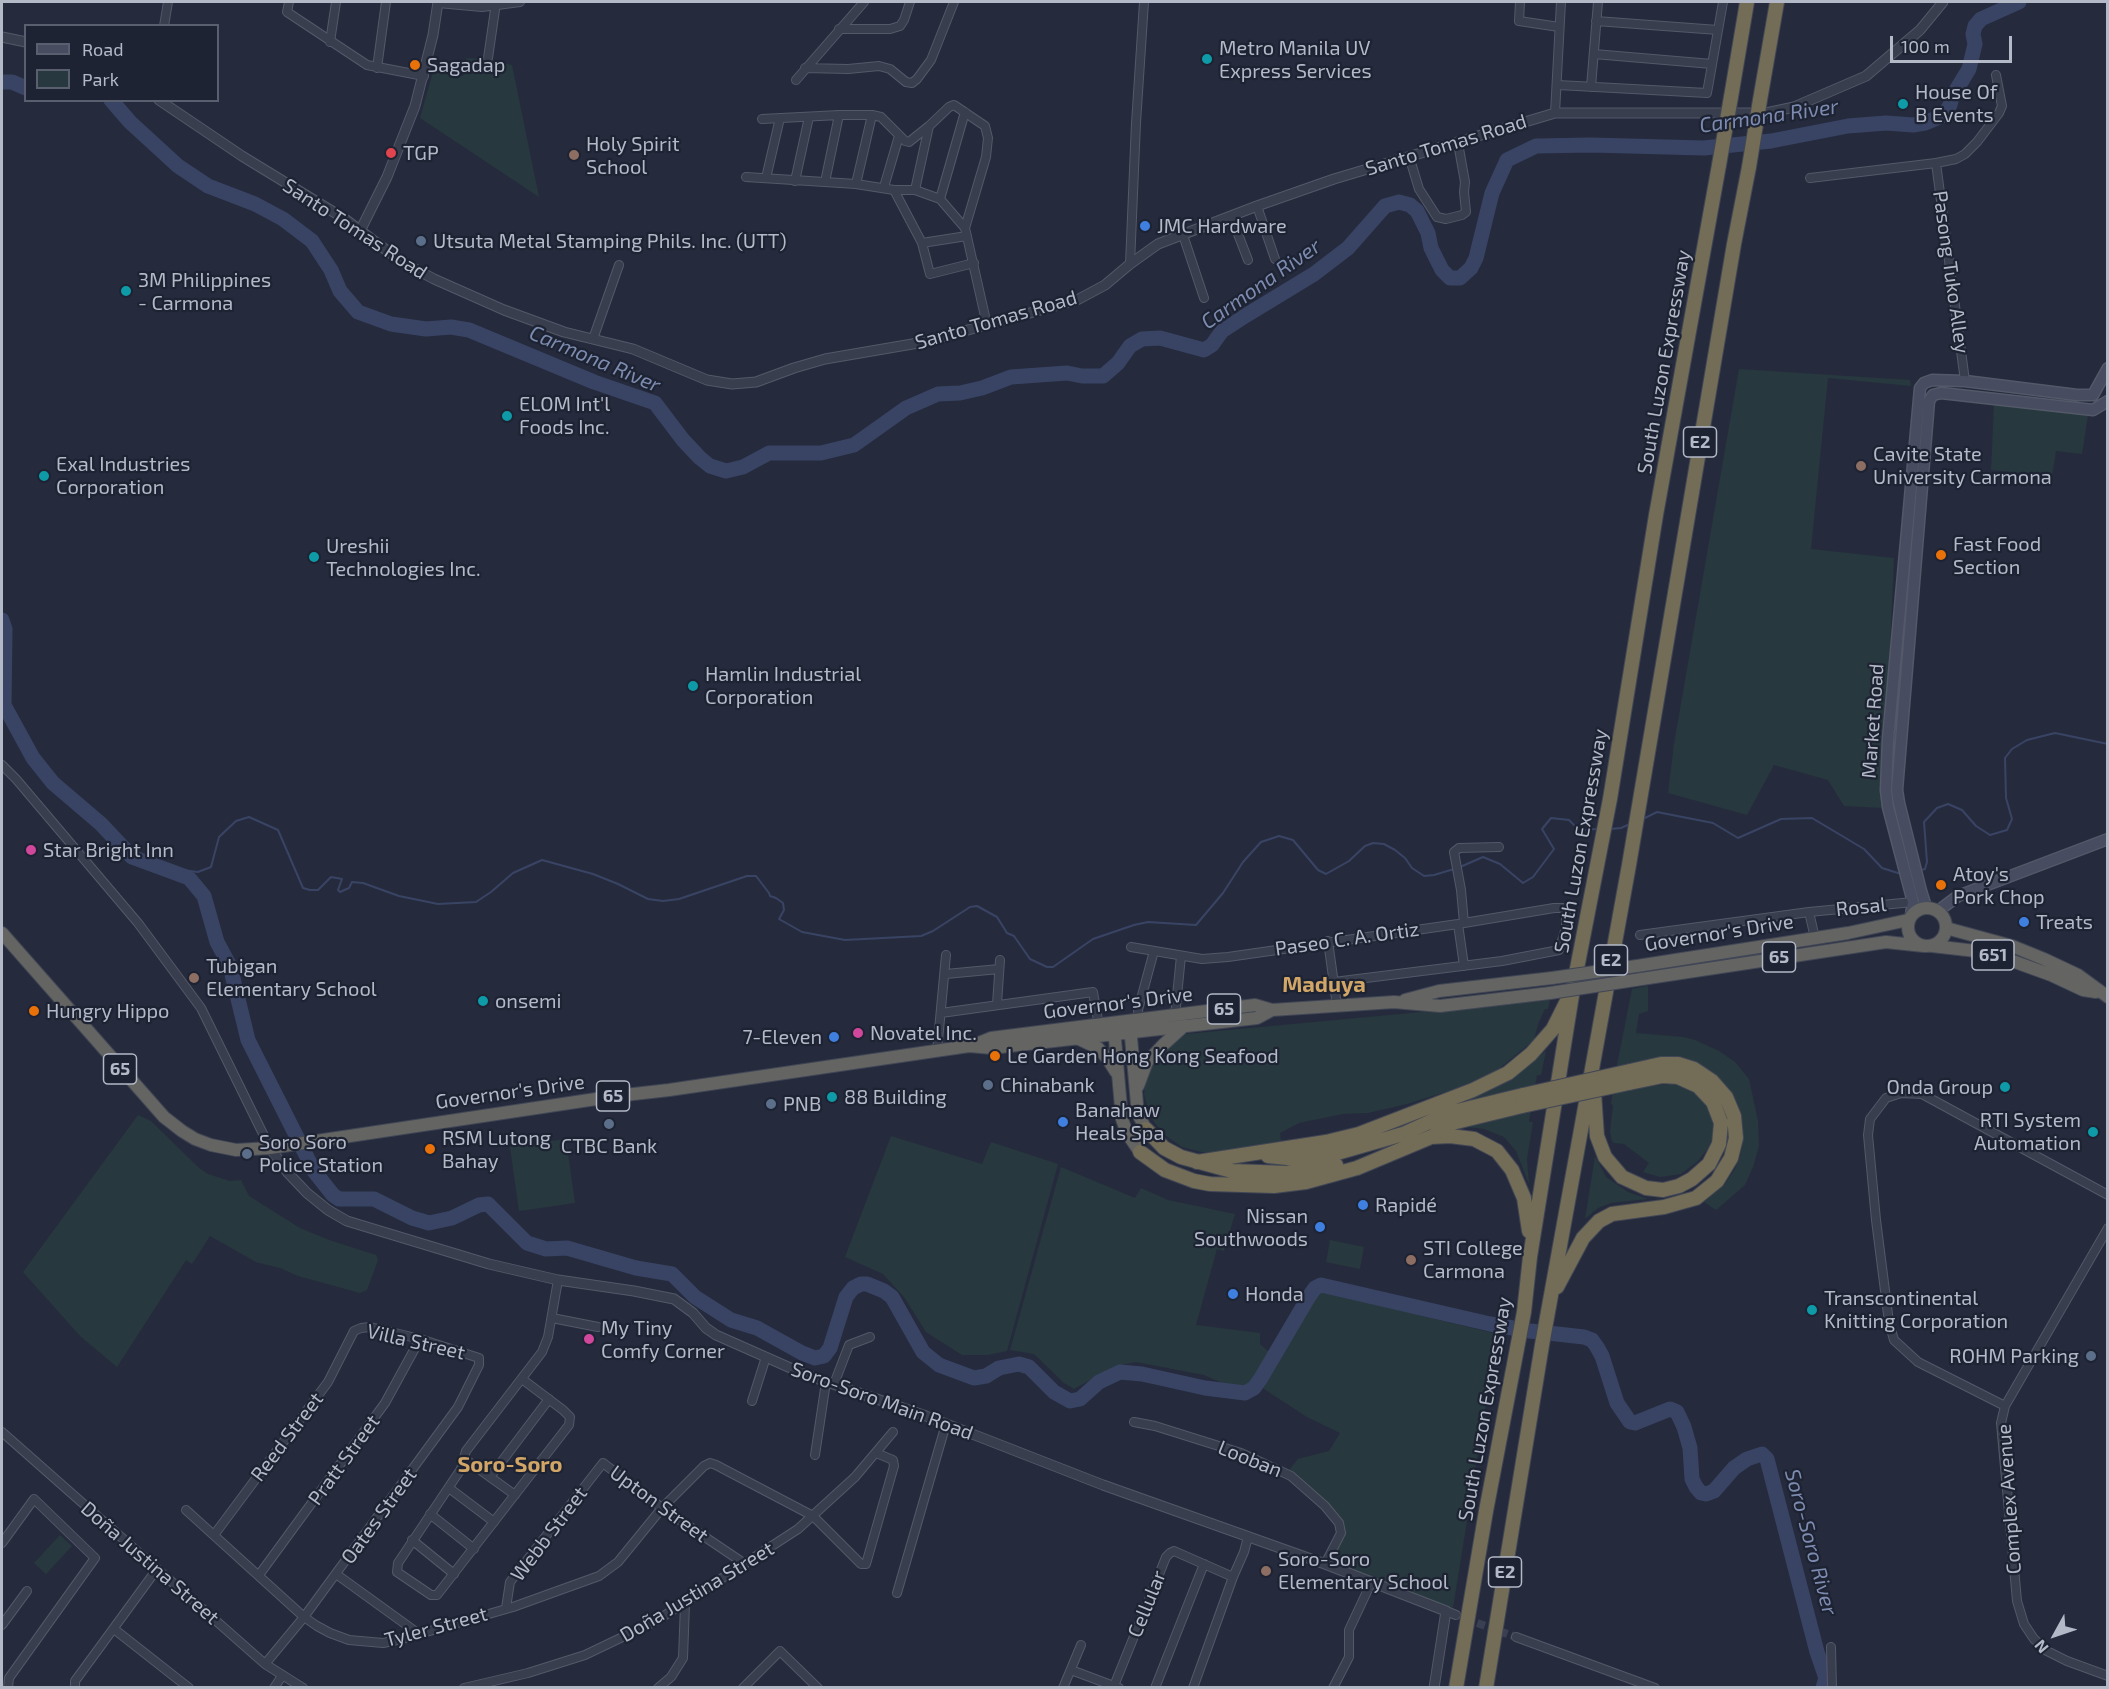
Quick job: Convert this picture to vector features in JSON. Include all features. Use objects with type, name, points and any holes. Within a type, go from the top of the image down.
[{"type":"highway","name":"South Luzon Expressway","points":[[1456,1688],[1486,1511],[1524,1312],[1530,1257],[1574,989],[1610,799],[1656,515],[1747,2]]},
{"type":"highway","name":"E2","points":[[1486,1688],[1542,1345],[1629,865],[1777,2]]},
{"type":"highway","name":"65","points":[[1913,905],[1918,909],[1932,909]]},
{"type":"highway","name":"Governor's Drive","points":[[1394,1002],[1439,991],[1637,966],[1887,926],[1913,905]]},
{"type":"highway","points":[[1913,905],[1907,929],[1910,937],[1916,943],[1928,946],[1942,939],[1946,928],[1944,918],[1932,909]]},
{"type":"highway","name":"Governor's Drive","points":[[1946,928],[2001,943],[2044,959],[2078,975],[2104,995]]},
{"type":"highway","name":"65","points":[[2,933],[159,1112],[175,1126],[195,1139],[220,1147],[244,1150],[275,1147]]},
{"type":"highway","name":"Governor's Drive","points":[[969,1046],[992,1048],[1075,1038],[1175,1016],[1255,1005],[1272,1010],[1394,1002],[1440,1006],[1550,993],[1886,942],[1976,951],[2004,958],[2051,975],[2083,990],[2104,995]]},
{"type":"highway","points":[[1197,1162],[1317,1144],[1371,1130],[1492,1081],[1520,1064],[1542,1042],[1553,1029],[1574,989]]},
{"type":"highway","name":"Governor's Drive","points":[[1133,1024],[1184,1026],[1257,1018],[1272,1010]]},
{"type":"highway","points":[[1133,1024],[1139,1112],[1146,1129],[1156,1142],[1172,1153],[1232,1171],[1302,1172],[1359,1159],[1382,1148],[1402,1134]]},
{"type":"highway","name":"Governor's Drive","points":[[275,1147],[937,1051],[969,1046],[991,1038],[1098,1026],[1114,1028]]},
{"type":"highway","points":[[1136,1093],[1139,1078],[1147,1062],[1184,1026]]},
{"type":"highway","points":[[1114,1028],[1124,1125],[1131,1140],[1140,1152],[1165,1170],[1194,1181],[1210,1184],[1274,1186],[1306,1182],[1357,1168],[1431,1137],[1452,1124],[1522,1101]]},
{"type":"highway","points":[[1075,1038],[1098,1048],[1118,1076]]},
{"type":"highway","points":[[1594,1056],[1595,1120],[1602,1149],[1610,1165],[1622,1177],[1646,1188],[1671,1189],[1692,1179],[1709,1164],[1721,1137],[1720,1115],[1713,1102],[1698,1086],[1678,1077],[1629,1077]]},
{"type":"highway","points":[[1246,1153],[1304,1159],[1330,1155],[1402,1134],[1449,1113],[1522,1101],[1629,1077],[1661,1064],[1678,1064],[1712,1081],[1726,1096],[1734,1116],[1736,1138],[1731,1158],[1717,1181],[1696,1198],[1664,1207],[1612,1214],[1593,1225],[1583,1238],[1550,1302]]},
{"type":"highway","points":[[1431,1137],[1450,1136],[1474,1139],[1490,1146],[1503,1157],[1516,1177],[1524,1198],[1528,1218],[1530,1257]]},
{"type":"main road","points":[[1965,381],[2093,395],[2108,368]]},
{"type":"main road","name":"Market Road","points":[[1904,848],[1886,798],[1886,790],[1920,388],[1924,383],[1932,381],[1965,381]]},
{"type":"main road","name":"Market Road","points":[[1913,905],[1897,790],[1929,401],[1933,395],[1941,393],[2093,410],[2108,402]]},
{"type":"main road","name":"65","points":[[1932,909],[1958,896],[2108,839]]},
{"type":"street","points":[[164,24],[168,2]]},
{"type":"street","points":[[289,2],[287,12],[367,65],[424,76]]},
{"type":"street","points":[[330,42],[336,2]]},
{"type":"street","points":[[377,68],[386,2]]},
{"type":"street","points":[[360,231],[395,158],[415,106],[424,76],[438,2],[482,7],[520,2]]},
{"type":"street","points":[[796,80],[864,2]]},
{"type":"street","points":[[839,29],[890,29],[900,26],[910,2]]},
{"type":"street","points":[[805,68],[848,69],[879,66],[890,69],[906,82],[912,83],[931,60],[954,2]]},
{"type":"street","points":[[1130,264],[1144,2]]},
{"type":"street","points":[[1520,2],[1519,21],[1559,27]]},
{"type":"street","points":[[1556,112],[1561,2]]},
{"type":"street","points":[[1591,87],[1598,2]]},
{"type":"street","points":[[1558,86],[1707,93],[1723,2]]},
{"type":"street","name":"Santo Tomas Road","points":[[162,102],[242,156],[330,210],[402,262],[434,279],[504,310],[564,332],[633,349],[707,380],[732,384],[756,382],[825,359],[924,342],[1077,300],[1105,285],[1158,244],[1334,179],[1556,112],[1766,113],[1794,107],[1866,76],[1920,30],[1944,2]]},
{"type":"street","points":[[488,58],[496,4]]},
{"type":"street","points":[[1596,21],[1718,30]]},
{"type":"street","points":[[2,37],[24,42]]},
{"type":"street","points":[[1594,54],[1712,64]]},
{"type":"street","name":"Pasong Tuko Alley","points":[[1810,178],[1956,159],[1977,142],[1999,113],[2002,106],[1996,75]]},
{"type":"street","points":[[762,119],[872,115],[881,117],[899,136],[909,142],[951,105],[965,112],[985,126],[988,138],[986,157],[966,232]]},
{"type":"street","points":[[940,199],[965,112]]},
{"type":"street","points":[[825,183],[839,115]]},
{"type":"street","points":[[856,184],[872,115]]},
{"type":"street","points":[[795,181],[809,117]]},
{"type":"street","points":[[766,178],[780,118]]},
{"type":"street","points":[[915,190],[929,126]]},
{"type":"street","points":[[884,187],[899,136]]},
{"type":"street","points":[[1409,156],[1419,189],[1437,217],[1446,219],[1462,215],[1466,212],[1464,192],[1466,182],[1458,143]]},
{"type":"street","name":"Pasong Tuko Alley","points":[[1936,163],[1965,381]]},
{"type":"street","points":[[746,177],[915,190],[940,199],[966,232],[987,325]]},
{"type":"street","points":[[894,190],[922,243],[930,274],[974,263]]},
{"type":"street","points":[[1257,206],[1275,259]]},
{"type":"street","points":[[1231,216],[1248,260]]},
{"type":"street","points":[[922,243],[966,232]]},
{"type":"street","points":[[1183,235],[1204,298]]},
{"type":"street","points":[[593,339],[619,265]]},
{"type":"street","points":[[2,765],[138,923],[201,1008],[275,1147]]},
{"type":"street","points":[[1334,982],[1464,966],[1459,878],[1454,852],[1459,848],[1498,847]]},
{"type":"street","name":"Rosal","points":[[1640,935],[1809,912],[1913,905]]},
{"type":"street","name":"Paseo C. A. Ortiz","points":[[1131,946],[1202,959],[1228,957],[1554,908],[1563,908],[1566,911],[1566,928],[1559,950],[1464,966]]},
{"type":"street","name":"Rosal","points":[[1809,912],[1815,938]]},
{"type":"street","points":[[1328,941],[1337,1006]]},
{"type":"street","points":[[1133,1024],[1154,951]]},
{"type":"street","points":[[937,1051],[946,955]]},
{"type":"street","points":[[1175,1016],[1181,956]]},
{"type":"street","points":[[946,974],[1000,965],[997,1004]]},
{"type":"street","points":[[941,1013],[1094,992],[1098,1026]]},
{"type":"street","points":[[2005,1406],[1918,1362],[1894,1340],[1889,1322],[1875,1209],[1868,1135],[1870,1119],[1886,1098],[1901,1092],[1922,1094],[2108,1195]]},
{"type":"street","name":"Soro-Soro Main Road","points":[[275,1147],[288,1173],[328,1210],[347,1221],[489,1264],[558,1280],[674,1299],[693,1313],[706,1328],[804,1374],[946,1424],[1103,1485],[1325,1564],[1371,1584],[1451,1613],[1434,1688]]},
{"type":"street","name":"Complex Avenue","points":[[2108,1228],[2005,1406],[2001,1423],[2019,1613],[2028,1632],[2047,1651],[2108,1676]]},
{"type":"street","points":[[522,1379],[567,1414],[570,1421],[553,1448],[435,1596],[400,1575],[396,1570],[398,1563],[461,1469],[466,1451],[546,1344],[558,1280]]},
{"type":"street","points":[[552,1318],[598,1327]]},
{"type":"street","name":"Villa Street","points":[[352,1334],[362,1328],[370,1327],[420,1339],[475,1356],[480,1360]]},
{"type":"street","name":"Reed Street","points":[[214,1535],[328,1382],[352,1334]]},
{"type":"street","points":[[815,1455],[830,1383],[849,1345],[870,1337]]},
{"type":"street","name":"Pratt Street","points":[[259,1575],[386,1403],[420,1339]]},
{"type":"street","points":[[752,1401],[766,1357]]},
{"type":"street","name":"Oates Street","points":[[265,1664],[304,1617],[458,1407],[480,1360]]},
{"type":"street","points":[[490,1477],[549,1399]]},
{"type":"street","name":"Looban","points":[[1134,1422],[1155,1426],[1241,1453],[1291,1476],[1325,1506],[1339,1523],[1341,1533],[1325,1564]]},
{"type":"street","points":[[897,1593],[946,1424]]},
{"type":"street","name":"Doña Justina Street","points":[[2,1432],[265,1664],[303,1688]]},
{"type":"street","name":"Doña Justina Street","points":[[464,1688],[528,1673],[585,1655],[645,1628],[790,1535],[855,1477],[893,1432]]},
{"type":"street","points":[[813,1516],[861,1564],[866,1564],[894,1462],[876,1453]]},
{"type":"street","points":[[465,1459],[515,1495]]},
{"type":"street","name":"Upton Street","points":[[603,1463],[662,1508],[745,1564]]},
{"type":"street","name":"Webb Street","points":[[506,1608],[510,1582],[603,1463]]},
{"type":"street","name":"Tyler Street","points":[[186,1510],[304,1617],[330,1634],[361,1642],[389,1642],[419,1634],[588,1581],[604,1573],[618,1562],[662,1508],[704,1466],[710,1463],[813,1516]]},
{"type":"street","points":[[448,1488],[494,1522]]},
{"type":"street","points":[[2,1543],[34,1499],[95,1558],[5,1676],[8,1688]]},
{"type":"street","points":[[430,1514],[474,1548]]},
{"type":"street","points":[[1194,1688],[1248,1537]]},
{"type":"street","points":[[412,1540],[454,1574]]},
{"type":"street","name":"Cellular","points":[[1117,1687],[1166,1557],[1174,1551],[1233,1577]]},
{"type":"street","points":[[1155,1688],[1204,1564]]},
{"type":"street","points":[[75,1688],[75,1681],[157,1569]]},
{"type":"street","points":[[336,1574],[419,1634]]},
{"type":"street","points":[[1333,1688],[1349,1657],[1348,1630],[1371,1584]]},
{"type":"street","points":[[2,1625],[27,1591]]},
{"type":"street","points":[[658,1688],[671,1677],[683,1658],[685,1604]]},
{"type":"street","points":[[114,1629],[189,1688]]},
{"type":"street","points":[[1516,1637],[1655,1688]]},
{"type":"street","points":[[1063,1688],[1081,1645]]},
{"type":"street","points":[[1832,1647],[1832,1688]]},
{"type":"street","points":[[743,1688],[780,1651],[818,1688]]},
{"type":"street","points":[[1071,1670],[1117,1687]]},
{"type":"street","points":[[274,1688],[282,1676]]},
{"type":"green space","points":[[466,58],[493,60],[512,65],[539,197],[420,118],[433,72],[463,76]]},
{"type":"green space","points":[[1739,369],[1910,380],[1911,386],[1828,378],[1811,549],[1894,558],[1883,808],[1844,806],[1828,780],[1774,765],[1747,815],[1668,793],[1674,744]]},
{"type":"green space","points":[[1994,405],[2088,415],[2082,454],[2056,451],[2052,476],[1991,470]]},
{"type":"green space","points":[[1648,986],[1648,1011],[1639,1014],[1636,1033],[1695,1040],[1719,1051],[1735,1062],[1749,1079],[1758,1121],[1759,1146],[1745,1185],[1716,1210],[1704,1202],[1725,1184],[1735,1169],[1743,1140],[1739,1111],[1729,1091],[1713,1073],[1698,1064],[1616,1070],[1632,989]]},
{"type":"green space","points":[[1550,1000],[1548,1009],[1545,1009],[1538,1024],[1534,1040],[1496,1071],[1458,1088],[1407,1104],[1368,1113],[1343,1114],[1299,1123],[1280,1133],[1281,1141],[1227,1153],[1202,1152],[1182,1147],[1162,1133],[1150,1116],[1144,1094],[1146,1074],[1168,1048],[1186,1034]]},
{"type":"green space","points":[[1546,1051],[1541,1075],[1537,1075],[1535,1087],[1448,1104],[1509,1079]]},
{"type":"green space","points":[[1677,1084],[1692,1090],[1708,1106],[1714,1127],[1710,1146],[1697,1162],[1681,1174],[1660,1177],[1643,1172],[1649,1163],[1624,1144],[1612,1141],[1610,1132],[1613,1105],[1611,1104],[1613,1091]]},
{"type":"green space","points":[[1531,1109],[1529,1122],[1533,1122],[1527,1159],[1529,1184],[1516,1151],[1504,1137],[1484,1129],[1459,1126]]},
{"type":"green space","points":[[138,1115],[151,1121],[208,1174],[230,1181],[241,1180],[249,1196],[300,1228],[376,1255],[378,1260],[367,1290],[360,1293],[256,1262],[210,1236],[192,1264],[186,1260],[117,1367],[80,1336],[23,1272]]},
{"type":"green space","points":[[891,1136],[982,1164],[991,1142],[1058,1164],[1007,1351],[988,1355],[962,1355],[926,1332],[904,1297],[883,1274],[845,1257]]},
{"type":"green space","points":[[566,1139],[575,1203],[519,1211],[510,1147]]},
{"type":"green space","points":[[1595,1156],[1606,1177],[1628,1192],[1648,1199],[1611,1203],[1598,1208],[1585,1219]]},
{"type":"green space","points":[[1061,1167],[1135,1198],[1141,1188],[1168,1200],[1235,1214],[1224,1251],[1217,1249],[1196,1325],[1260,1333],[1260,1344],[1269,1352],[1254,1379],[1244,1387],[1229,1386],[1204,1375],[1136,1362],[1116,1366],[1074,1389],[1064,1383],[1034,1354],[1010,1350]]},
{"type":"green space","points":[[1330,1240],[1364,1247],[1360,1269],[1326,1262]]},
{"type":"green space","points":[[1320,1291],[1497,1334],[1453,1608],[1342,1569],[1345,1560],[1333,1554],[1343,1532],[1317,1497],[1289,1470],[1298,1459],[1329,1451],[1340,1433],[1307,1417],[1261,1387]]},
{"type":"green space","points":[[60,1535],[72,1546],[46,1574],[34,1563]]},
{"type":"waterway","name":"Carmona River","points":[[113,102],[130,122],[178,166],[208,186],[255,204],[283,219],[312,241],[331,270],[340,291],[358,312],[391,324],[426,329],[451,327],[469,330],[594,382],[655,403],[700,458],[710,466],[726,471],[743,467],[769,453],[821,453],[854,445],[906,408],[938,394],[960,393],[982,388],[1011,377],[1067,373],[1103,376],[1118,363],[1130,346],[1142,339],[1160,338],[1204,350],[1212,345],[1222,331],[1314,274],[1348,248],[1385,206],[1399,202],[1410,205],[1417,211],[1442,270],[1450,278],[1460,278],[1471,268],[1476,258],[1492,193],[1507,160],[1536,146],[1704,148],[1771,141],[1848,126],[1925,123],[1944,115],[1969,69],[1975,44],[1973,34],[1975,26],[1981,19],[2019,2]]},
{"type":"waterway","name":"Carmona River","points":[[2,82],[12,82],[24,87]]},
{"type":"waterway","name":"Soro-Soro River","points":[[2,620],[5,629],[4,705],[33,758],[53,783],[101,824],[132,857],[189,878],[204,896],[217,942],[230,966],[248,1040],[314,1171],[333,1195],[339,1199],[374,1199],[412,1218],[429,1223],[452,1218],[479,1205],[488,1204],[527,1243],[546,1249],[567,1248],[636,1268],[672,1274],[695,1297],[731,1320],[757,1328],[815,1358],[824,1356],[830,1348],[846,1297],[853,1288],[867,1284],[892,1297],[923,1352],[939,1365],[974,1378],[986,1376],[999,1368],[1019,1364],[1029,1367],[1054,1392],[1070,1401],[1080,1399],[1099,1382],[1120,1372],[1245,1393],[1254,1388],[1308,1298],[1315,1288],[1321,1285],[1490,1324],[1584,1337],[1592,1340],[1602,1356],[1617,1403],[1630,1422],[1635,1423],[1670,1409],[1677,1412],[1690,1448],[1692,1479],[1701,1493],[1714,1491],[1734,1468],[1747,1459],[1762,1454],[1767,1459],[1817,1652],[1826,1678],[1823,1688]]},
{"type":"waterway","points":[[1921,870],[1925,869],[1927,862],[1924,822],[1937,808],[1948,804],[1962,810],[1976,826],[1990,835],[2007,830],[2012,819],[2006,798],[2005,758],[2012,749],[2027,740],[2055,733],[2108,744]]},
{"type":"waterway","points":[[1641,820],[1657,812],[1713,823],[1738,838],[1781,819],[1812,818],[1864,849],[1882,868],[1901,874]]},
{"type":"waterway","points":[[166,868],[198,872],[211,867],[219,837],[236,821],[249,817],[278,830],[303,888],[310,890],[318,890],[331,877],[342,879],[338,890],[340,892],[349,888],[352,882],[363,883],[399,896],[438,904],[476,902],[513,873],[542,860],[593,874],[648,899],[663,901],[679,899],[747,876],[756,876],[770,896],[783,903],[784,910],[779,919],[802,932],[845,940],[921,936],[933,931],[970,907],[977,906],[997,917],[1007,933],[1014,936],[1030,959],[1047,967],[1053,967],[1093,939],[1134,925],[1148,922],[1196,925],[1223,893],[1243,862],[1261,842],[1279,836],[1293,840],[1318,870],[1326,874],[1349,861],[1365,846],[1373,843],[1384,844],[1395,850],[1412,868],[1424,876],[1454,869]]},
{"type":"waterway","points":[[1460,867],[1483,857],[1500,864],[1523,883],[1533,877],[1554,849],[1542,829],[1551,818],[1569,820],[1579,830],[1598,829]]},
{"type":"waterway","points":[[1610,829],[1630,824]]},
{"type":"tunnel","points":[[1466,1619],[1516,1637]]},
{"type":"place","name":"Metro Manila UV Express Services","points":[[1207,59]]},
{"type":"place","name":"Sagadap","points":[[415,65]]},
{"type":"place","name":"House Of B Events","points":[[1903,104]]},
{"type":"place","name":"TGP","points":[[391,153]]},
{"type":"place","name":"Holy Spirit School","points":[[574,155]]},
{"type":"place","name":"JMC Hardware","points":[[1145,226]]},
{"type":"place","name":"Utsuta Metal Stamping Phils. Inc. (UTT)","points":[[421,241]]},
{"type":"place","name":"3M Philippines - Carmona","points":[[126,291]]},
{"type":"place","name":"ELOM Int'l Foods Inc.","points":[[507,416]]},
{"type":"place","name":"Cavite State University Carmona","points":[[1861,466]]},
{"type":"place","name":"Exal Industries Corporation","points":[[44,476]]},
{"type":"place","name":"Fast Food Section","points":[[1941,555]]},
{"type":"place","name":"Ureshii Technologies Inc.","points":[[314,557]]},
{"type":"place","name":"Hamlin Industrial Corporation","points":[[693,686]]},
{"type":"place","name":"Star Bright Inn","points":[[31,850]]},
{"type":"place","name":"Atoy's Pork Chop","points":[[1941,885]]},
{"type":"place","name":"Treats","points":[[2024,922]]},
{"type":"place","name":"Tubigan Elementary School","points":[[194,978]]},
{"type":"place","name":"onsemi","points":[[483,1001]]},
{"type":"place","name":"Hungry Hippo","points":[[34,1011]]},
{"type":"place","name":"Novatel Inc.","points":[[858,1033]]},
{"type":"place","name":"7-Eleven","points":[[834,1037]]},
{"type":"place","name":"Le Garden Hong Kong Seafood","points":[[995,1056]]},
{"type":"place","name":"Chinabank","points":[[988,1085]]},
{"type":"place","name":"Onda Group","points":[[2005,1087]]},
{"type":"place","name":"88 Building","points":[[832,1097]]},
{"type":"place","name":"PNB","points":[[771,1104]]},
{"type":"place","name":"Banahaw Heals Spa","points":[[1063,1122]]},
{"type":"place","name":"CTBC Bank","points":[[609,1124]]},
{"type":"place","name":"RTI System Automation","points":[[2093,1132]]},
{"type":"place","name":"RSM Lutong Bahay","points":[[430,1149]]},
{"type":"place","name":"Soro Soro Police Station","points":[[247,1154]]},
{"type":"place","name":"Rapidé","points":[[1363,1205]]},
{"type":"place","name":"Nissan Southwoods","points":[[1320,1227]]},
{"type":"place","name":"STI College Carmona","points":[[1411,1260]]},
{"type":"place","name":"Honda","points":[[1233,1294]]},
{"type":"place","name":"Transcontinental Knitting Corporation","points":[[1812,1310]]},
{"type":"place","name":"My Tiny Comfy Corner","points":[[589,1339]]},
{"type":"place","name":"ROHM Parking","points":[[2091,1356]]},
{"type":"place","name":"Soro-Soro Elementary School","points":[[1266,1571]]},
{"type":"district","name":"Maduya","points":[[1324,985]]},
{"type":"district","name":"Soro-Soro","points":[[510,1465]]}]
